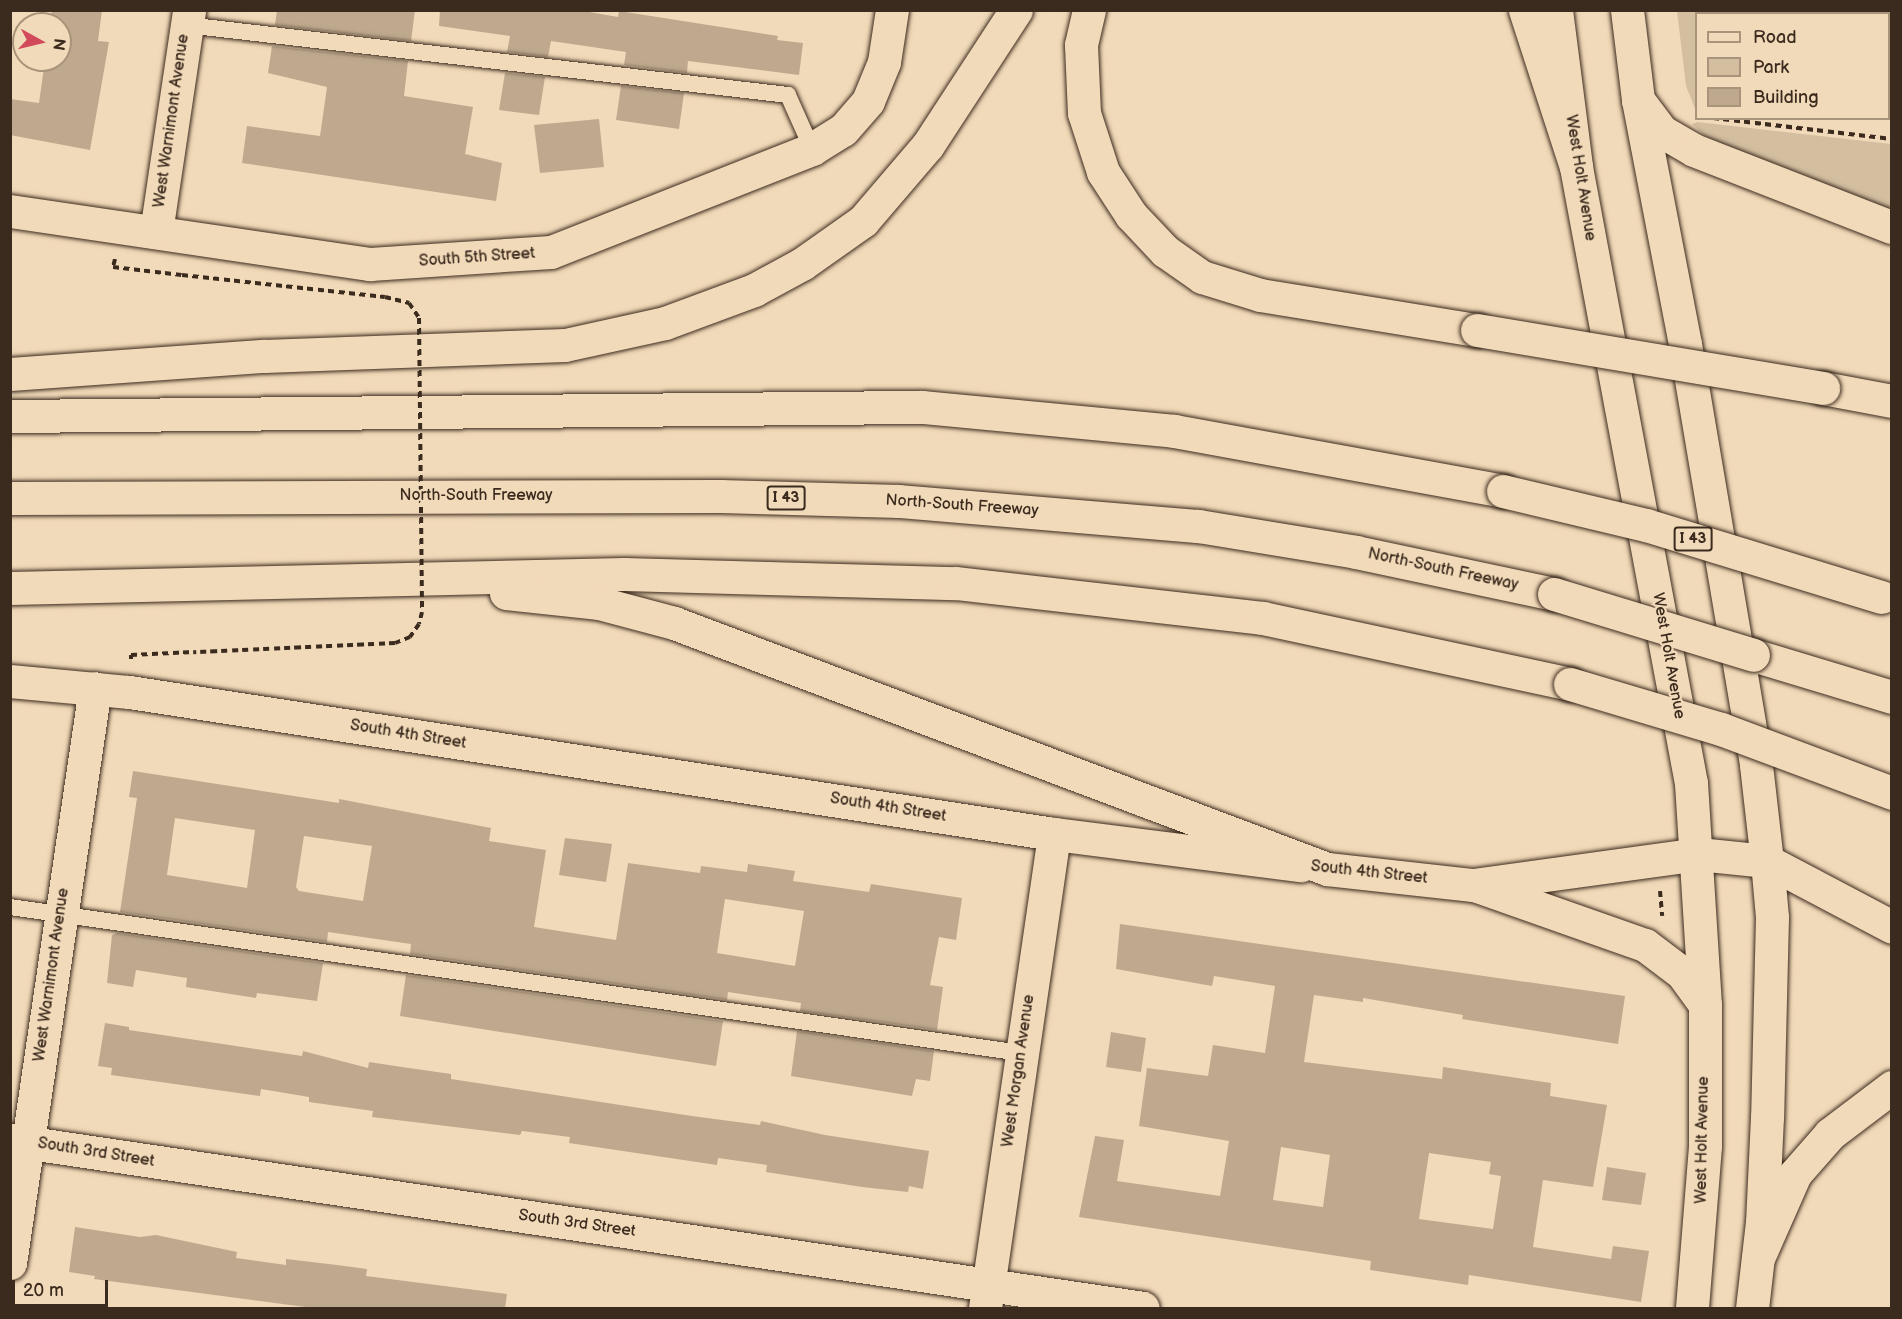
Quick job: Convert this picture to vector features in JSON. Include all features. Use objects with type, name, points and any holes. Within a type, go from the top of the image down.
[{"type":"main road","name":"South 5th Street","points":[[10,211],[370,264],[551,252],[812,149],[843,130],[868,101],[884,62],[892,10]]},
{"type":"main road","points":[[10,374],[264,356],[565,345],[676,319],[754,290],[802,264],[863,220],[928,145],[1016,10]]},
{"type":"main road","points":[[1089,10],[1081,45],[1084,113],[1102,172],[1131,214],[1165,251],[1202,277],[1260,295],[1892,401]]},
{"type":"main road","points":[[1526,10],[1576,167]]},
{"type":"main road","name":"West Holt Avenue","points":[[1556,10],[1576,167],[1691,783],[1698,854],[1705,1005],[1705,1146],[1692,1308]]},
{"type":"main road","points":[[1628,10],[1638,100],[1685,344],[1756,765],[1767,861],[1772,917],[1767,1117],[1758,1258],[1752,1308]]},
{"type":"main road","name":"West Warnimont Avenue","points":[[156,232],[187,18]]},
{"type":"main road","points":[[1638,100],[1661,131],[1694,150],[1892,227]]},
{"type":"main road","name":"I 43","points":[[10,416],[922,407],[1174,431],[1503,491],[1646,525],[1886,599]]},
{"type":"main road","name":"North-South Freeway","points":[[10,498],[720,496],[899,501],[1198,526],[1356,552],[1554,594],[1892,696]]},
{"type":"main road","points":[[10,588],[367,578],[624,574],[956,582],[1263,618],[1570,684],[1721,729],[1892,793]]},
{"type":"main road","points":[[367,578],[599,603],[674,623],[1327,869]]},
{"type":"main road","name":"South 4th Street","points":[[10,681],[95,688],[1054,834],[1473,885],[1698,854],[1767,861]]},
{"type":"main road","name":"West Warnimont Avenue","points":[[10,1263],[19,1141],[60,915],[95,688]]},
{"type":"main road","name":"West Morgan Avenue","points":[[987,1297],[1054,834]]},
{"type":"main road","points":[[1767,861],[1892,927]]},
{"type":"main road","points":[[1473,885],[1645,945],[1682,973],[1705,1005]]},
{"type":"main road","points":[[1758,1258],[1795,1174],[1830,1134],[1892,1087]]},
{"type":"main road","name":"South 3rd Street","points":[[19,1141],[987,1297],[1143,1308]]},
{"type":"lane","points":[[187,18],[788,95],[812,149]]},
{"type":"lane","points":[[10,907],[1021,1053]]},
{"type":"path","points":[[1730,120],[1892,139]]},
{"type":"path","points":[[116,249],[113,267],[386,297],[409,303],[419,318],[422,612],[419,624],[410,637],[395,643],[131,656],[130,669]]},
{"type":"path","points":[[1659,887],[1662,924]]},
{"type":"green space","points":[[1677,11],[1700,11],[1695,12],[1695,108],[1686,86]]},
{"type":"green space","points":[[1697,122],[1891,144],[1891,212],[1711,141],[1692,124]]},
{"type":"building","points":[[52,10],[102,10],[98,41],[109,42],[90,150],[10,135],[10,99],[39,103],[43,72],[72,72],[72,12],[52,12]]},
{"type":"building","points":[[277,10],[415,10],[411,41],[275,25]]},
{"type":"building","points":[[440,10],[578,10],[618,17],[619,11],[778,36],[777,40],[803,43],[799,75],[688,61],[687,73],[624,65],[626,52],[551,41],[548,57],[507,52],[510,36],[439,26]]},
{"type":"building","points":[[272,46],[408,61],[404,96],[473,107],[465,154],[502,163],[496,201],[242,163],[247,126],[320,136],[327,87],[268,73]]},
{"type":"building","points":[[505,73],[545,77],[539,115],[499,110]]},
{"type":"building","points":[[621,86],[684,93],[679,129],[616,120]]},
{"type":"building","points":[[599,119],[604,167],[540,173],[534,125]]},
{"type":"building","points":[[133,771],[339,803],[339,799],[491,828],[489,841],[546,850],[534,927],[616,940],[628,863],[700,873],[701,866],[747,872],[748,864],[795,871],[793,881],[869,892],[871,884],[962,898],[956,940],[939,937],[930,985],[943,987],[937,1030],[800,1011],[801,1003],[728,992],[727,1000],[410,954],[411,944],[328,932],[327,942],[120,912],[137,798],[129,797]],"holes":[[[175,818],[255,830],[247,888],[167,875]],[[304,836],[372,846],[363,901],[299,891],[296,887]],[[725,899],[804,911],[795,966],[717,953]]]},
{"type":"building","points":[[565,838],[612,844],[606,882],[559,875]]},
{"type":"building","points":[[1120,924],[1625,996],[1618,1044],[1462,1019],[1463,1015],[1363,998],[1363,1002],[1314,995],[1304,1062],[1442,1079],[1443,1067],[1551,1083],[1550,1096],[1607,1105],[1593,1187],[1543,1180],[1533,1247],[1611,1259],[1613,1246],[1649,1251],[1641,1302],[1469,1275],[1468,1285],[1370,1270],[1371,1261],[1079,1217],[1095,1136],[1124,1140],[1117,1181],[1220,1196],[1229,1141],[1139,1126],[1147,1068],[1208,1076],[1213,1045],[1265,1053],[1275,986],[1214,976],[1212,986],[1116,969]],"holes":[[[1281,1147],[1330,1155],[1323,1207],[1273,1200]],[[1429,1153],[1491,1162],[1489,1174],[1501,1176],[1493,1229],[1419,1219]]]},
{"type":"building","points":[[117,933],[323,963],[317,1001],[257,993],[256,998],[186,987],[187,978],[136,970],[133,987],[107,983],[112,935]]},
{"type":"building","points":[[406,975],[723,1021],[716,1066],[400,1016]]},
{"type":"building","points":[[105,1023],[129,1027],[129,1030],[302,1056],[303,1051],[368,1068],[369,1062],[451,1074],[451,1079],[692,1116],[760,1125],[761,1121],[825,1135],[929,1151],[923,1189],[909,1186],[908,1192],[862,1187],[766,1172],[767,1165],[718,1158],[717,1165],[569,1143],[570,1137],[522,1131],[520,1135],[372,1117],[373,1111],[309,1102],[309,1097],[261,1089],[260,1096],[111,1075],[112,1068],[98,1066]]},
{"type":"building","points":[[797,1031],[934,1051],[930,1081],[916,1079],[912,1096],[791,1076]]},
{"type":"building","points":[[1111,1032],[1146,1038],[1141,1072],[1106,1067]]},
{"type":"building","points":[[1607,1167],[1646,1173],[1641,1205],[1602,1200]]},
{"type":"building","points":[[75,1227],[140,1237],[156,1235],[237,1252],[236,1258],[286,1265],[286,1259],[337,1265],[367,1269],[366,1276],[507,1294],[505,1308],[313,1308],[94,1279],[95,1276],[69,1272]]}]
